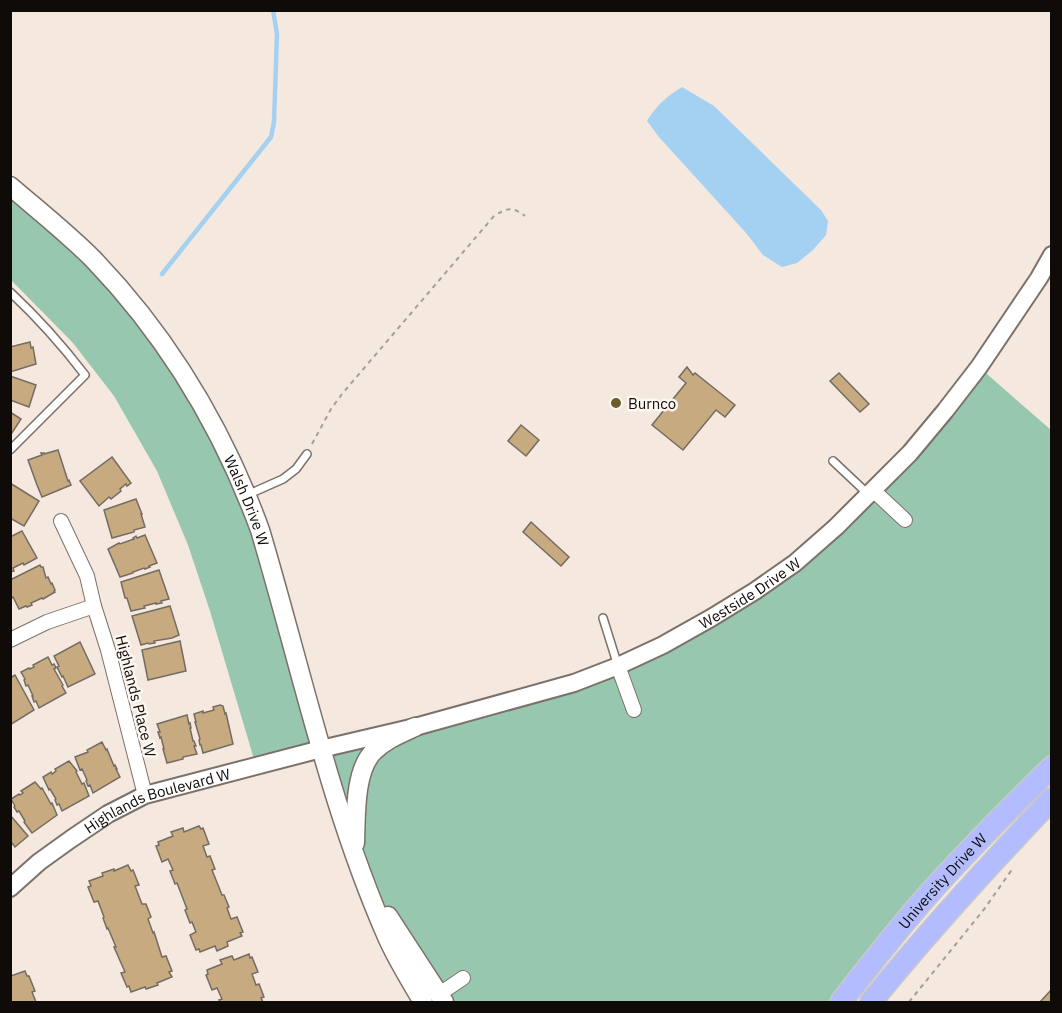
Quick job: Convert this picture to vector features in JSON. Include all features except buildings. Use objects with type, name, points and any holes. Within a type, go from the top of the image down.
[{"type":"main road","name":"Walsh Drive W","points":[[10,186],[92,258],[135,306],[184,373],[206,410],[247,495],[260,530],[321,749],[365,882],[388,940],[402,966],[435,1000]]},
{"type":"main road","points":[[355,856],[357,797],[361,773],[372,753],[387,741],[414,727]]},
{"type":"main road","name":"University Drive W","points":[[841,1002],[934,888],[981,836],[1052,767]]},
{"type":"main road","name":"University Drive W","points":[[871,1002],[964,893],[1052,799]]},
{"type":"main road","name":"Walsh Drive W","points":[[365,882],[435,1000]]},
{"type":"street","name":"Westside Drive W","points":[[321,749],[414,727],[564,686],[618,666],[663,645],[755,591],[795,563],[836,527],[910,453],[979,367],[1052,255]]},
{"type":"street","points":[[871,492],[904,520]]},
{"type":"street","name":"Highlands Place W","points":[[61,521],[87,576],[145,795]]},
{"type":"street","points":[[10,640],[47,622],[94,606]]},
{"type":"street","points":[[618,666],[634,710]]},
{"type":"street","name":"Highlands Boulevard W","points":[[10,888],[39,862],[71,839],[108,814],[145,795],[321,749]]},
{"type":"street","points":[[402,966],[411,996],[409,1002]]},
{"type":"street","points":[[435,1000],[463,978]]},
{"type":"lane","points":[[10,292],[65,348],[85,375],[10,450]]},
{"type":"lane","points":[[247,495],[283,479],[296,469],[306,454]]},
{"type":"lane","points":[[833,461],[871,492]]},
{"type":"lane","points":[[603,618],[618,666]]},
{"type":"path","points":[[306,454],[342,394],[494,216],[506,209],[517,210],[525,216]]},
{"type":"path","points":[[909,1002],[985,908],[1018,860]]},
{"type":"green space","points":[[11,186],[135,306],[228,453],[321,749],[256,766],[188,545],[157,471],[114,396],[73,343],[11,280]]},
{"type":"green space","points":[[979,367],[1051,430],[1051,767],[841,1002],[427,1002],[405,961],[321,749],[415,727],[663,645],[836,527]]},
{"type":"water","points":[[682,87],[714,106],[821,210],[828,221],[826,235],[797,263],[782,267],[763,255],[647,121],[662,102]]},
{"type":"waterway","points":[[162,274],[271,137],[274,122],[277,34],[273,10]]},
{"type":"place","name":"Burnco","points":[[616,403]]}]
